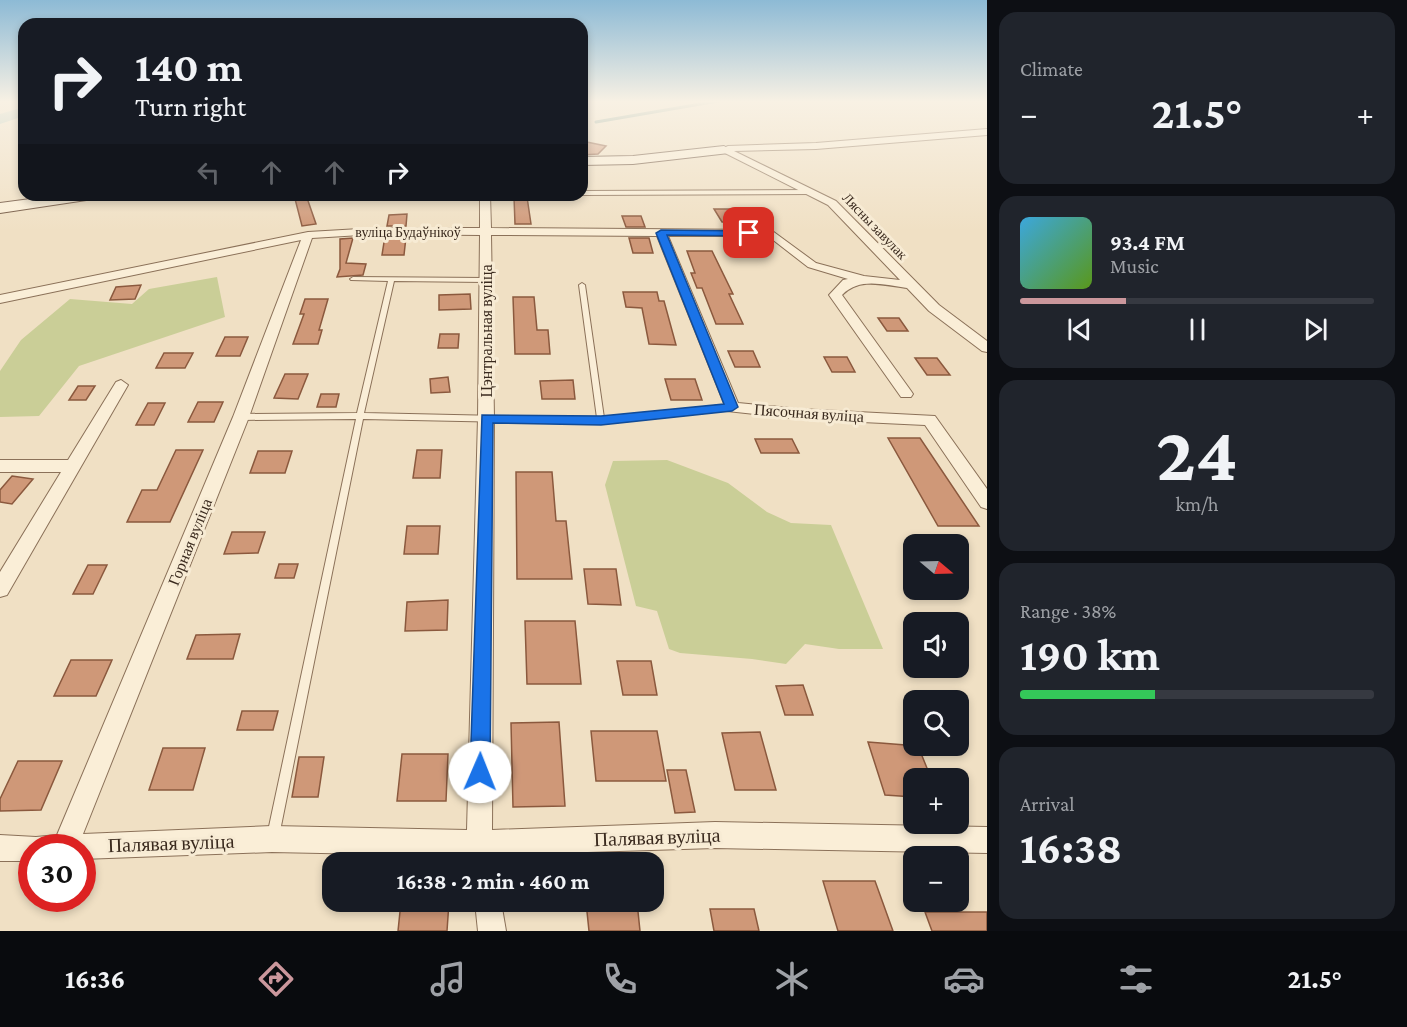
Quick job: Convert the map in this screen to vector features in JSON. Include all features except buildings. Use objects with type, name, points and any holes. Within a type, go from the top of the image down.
[{"type":"street","points":[[588,161],[633,160],[724,150],[835,144]]},
{"type":"street","name":"Лясны завулак","points":[[724,150],[832,203],[934,308],[987,348]]},
{"type":"street","points":[[0,208],[50,201]]},
{"type":"street","name":"Цэнтральная вуліца","points":[[480,852],[486,418],[484,201]]},
{"type":"street","name":"вуліца Будаўнікоў","points":[[0,299],[308,235],[377,231],[771,233],[812,265],[863,280]]},
{"type":"street","name":"Пясочная вуліца","points":[[661,233],[732,407],[799,414],[930,420],[987,502]]},
{"type":"street","name":"Горная вуліца","points":[[70,834],[241,417],[308,235]]},
{"type":"street","points":[[906,394],[835,295],[846,283],[863,280],[909,284]]},
{"type":"street","points":[[0,589],[121,385]]},
{"type":"street","points":[[0,466],[71,466]]},
{"type":"street","name":"Палявая вуліца","points":[[493,852],[715,835],[987,840]]},
{"type":"street","name":"Палявая вуліца","points":[[96,846],[272,839],[465,852]]},
{"type":"street","points":[[0,849],[18,848]]},
{"type":"street","points":[[489,912],[492,931]]},
{"type":"lane","points":[[588,193],[811,192]]},
{"type":"lane","points":[[353,279],[486,280]]},
{"type":"lane","points":[[272,839],[360,416],[391,279]]},
{"type":"lane","points":[[582,285],[601,421]]},
{"type":"lane","points":[[241,417],[360,416],[601,421],[732,407]]},
{"type":"green space","points":[[217,277],[225,317],[79,366],[39,416],[0,417],[0,371],[21,340],[70,299],[132,304],[149,289]]},
{"type":"green space","points":[[667,460],[728,483],[767,512],[791,523],[831,525],[883,649],[839,649],[805,644],[786,664],[680,653],[669,649],[657,611],[636,606],[605,485],[613,461]]},
{"type":"route","points":[[480,772],[486,418],[601,421],[732,407],[661,233],[749,233]]}]
